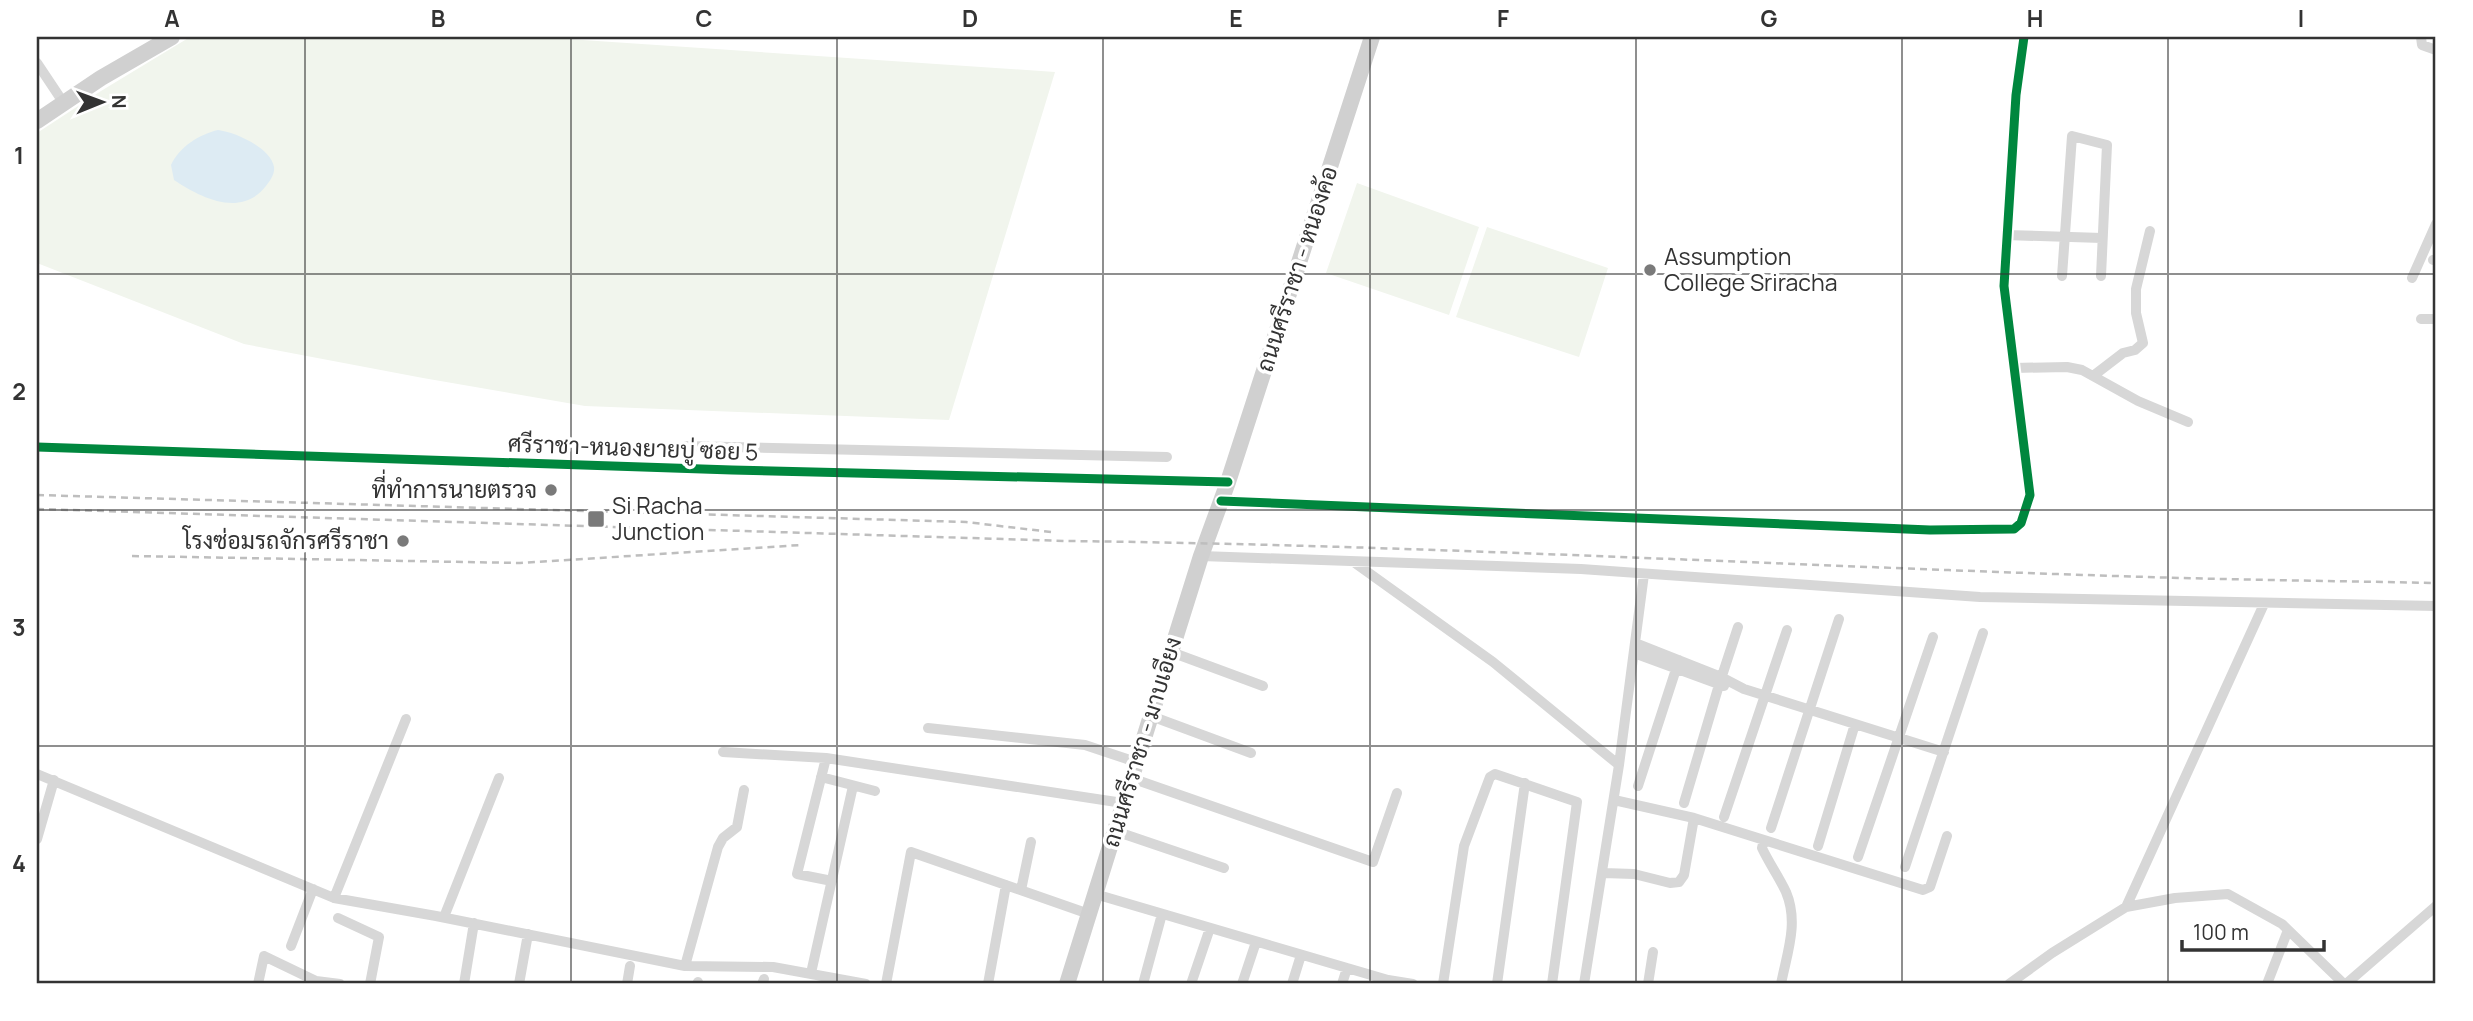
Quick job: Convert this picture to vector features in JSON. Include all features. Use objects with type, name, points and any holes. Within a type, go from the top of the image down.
[{"type":"main road","points":[[37,121],[63,102],[172,37]]},
{"type":"main road","name":"ถนนศรีราชา - หนองค้อ","points":[[1221,501],[1372,37]]},
{"type":"main road","name":"ถนนศรีราชา - มาบเอียง","points":[[1067,984],[1201,556],[1221,501]]},
{"type":"street","points":[[1221,501],[1930,530],[2014,529],[2021,523],[2030,495],[2004,286],[2016,95],[2024,37]]},
{"type":"street","points":[[2421,37],[2422,45],[2436,50]]},
{"type":"street","points":[[37,63],[63,102]]},
{"type":"street","points":[[2062,276],[2072,136],[2106,145],[2101,276]]},
{"type":"street","points":[[2412,278],[2436,224]]},
{"type":"street","points":[[2093,376],[2123,353],[2135,350],[2143,343],[2136,313],[2136,289],[2150,231]]},
{"type":"street","points":[[2006,235],[2102,238]]},
{"type":"street","points":[[2421,318],[2436,319]]},
{"type":"street","points":[[2014,368],[2067,367],[2082,370],[2138,401],[2188,422]]},
{"type":"street","points":[[685,446],[1167,457]]},
{"type":"street","name":"ศรีราชา-หนองยายบู่ ซอย 5","points":[[37,447],[732,470],[1228,482]]},
{"type":"street","points":[[1013,477],[1015,455]]},
{"type":"street","points":[[1201,556],[1581,569],[1980,597],[2436,606]]},
{"type":"street","points":[[1353,562],[1493,662],[1619,765]]},
{"type":"street","points":[[1584,984],[1614,800],[1644,574]]},
{"type":"street","points":[[2126,907],[2264,604]]},
{"type":"street","points":[[1771,828],[1839,619]]},
{"type":"street","points":[[1684,803],[1738,627]]},
{"type":"street","points":[[1724,817],[1787,630]]},
{"type":"street","points":[[1905,867],[1983,633]]},
{"type":"street","points":[[1858,857],[1933,636]]},
{"type":"street","points":[[1635,648],[1720,681],[1944,752]]},
{"type":"street","points":[[1171,652],[1263,686]]},
{"type":"street","points":[[1638,786],[1677,665]]},
{"type":"street","points":[[1151,716],[1251,753]]},
{"type":"street","points":[[334,898],[406,719]]},
{"type":"street","points":[[1818,846],[1855,724]]},
{"type":"street","points":[[928,728],[1085,745],[1134,770],[1373,862],[1397,793]]},
{"type":"street","points":[[723,752],[826,758],[1124,803]]},
{"type":"street","points":[[826,758],[797,874],[832,881]]},
{"type":"street","points":[[37,774],[334,898],[444,917],[685,966],[773,967],[866,984]]},
{"type":"street","points":[[1443,984],[1464,846],[1490,777],[1500,774],[1577,802],[1552,984]]},
{"type":"street","points":[[821,777],[875,791]]},
{"type":"street","points":[[444,917],[499,778]]},
{"type":"street","points":[[37,839],[54,780]]},
{"type":"street","points":[[1497,984],[1525,783]]},
{"type":"street","points":[[811,973],[853,786]]},
{"type":"street","points":[[685,966],[718,847],[721,840],[738,823],[744,790]]},
{"type":"street","points":[[1614,800],[1694,818],[1923,890],[1930,887],[1947,836]]},
{"type":"street","points":[[1603,873],[1634,874],[1670,883],[1679,882],[1684,875],[1694,818]]},
{"type":"street","points":[[1115,831],[1224,867]]},
{"type":"street","points":[[1764,840],[1762,848],[1787,893],[1791,915],[1792,938],[1781,984]]},
{"type":"street","points":[[1021,890],[1031,842]]},
{"type":"street","points":[[886,984],[911,852],[1089,914]]},
{"type":"street","points":[[988,984],[1006,885]]},
{"type":"street","points":[[291,946],[313,889]]},
{"type":"street","points":[[1095,894],[1388,982],[1413,984]]},
{"type":"street","points":[[2009,984],[2052,953],[2126,907],[2175,898],[2228,894],[2282,923],[2345,984],[2436,906]]},
{"type":"street","points":[[1143,984],[1162,914]]},
{"type":"street","points":[[338,918],[379,937],[370,984]]},
{"type":"street","points":[[464,984],[474,923]]},
{"type":"street","points":[[1191,984],[1210,928]]},
{"type":"street","points":[[2267,984],[2288,930]]},
{"type":"street","points":[[519,984],[528,934]]},
{"type":"street","points":[[1242,984],[1256,942]]},
{"type":"street","points":[[1648,984],[1653,953]]},
{"type":"street","points":[[1292,984],[1301,955]]},
{"type":"street","points":[[258,984],[264,956],[316,983],[340,984]]},
{"type":"street","points":[[627,984],[630,966]]},
{"type":"street","points":[[1342,984],[1347,968]]},
{"type":"shaded area","points":[[190,37],[538,37],[1055,72],[949,420],[585,406],[244,344],[37,263],[37,133]]},
{"type":"shaded area","points":[[218,130],[251,142],[271,160],[274,170],[271,180],[256,196],[245,201],[221,202],[196,193],[174,180],[171,165],[179,153],[197,138]]},
{"type":"shaded area","points":[[1357,183],[1479,227],[1449,315],[1326,273]]},
{"type":"shaded area","points":[[1487,227],[1608,268],[1579,357],[1456,317]]},
{"type":"railway","points":[[37,495],[966,522],[1051,532]]},
{"type":"railway","points":[[37,509],[1471,551],[2147,577],[2436,583]]},
{"type":"railway","points":[[132,556],[520,563],[801,545]]},
{"type":"cycle path","points":[[1221,501],[1930,530],[2014,529],[2021,523],[2030,495],[2004,286],[2016,95],[2024,37]]},
{"type":"cycle path","points":[[37,447],[732,470],[1228,482]]},
{"type":"place","name":"Assumption College Sriracha","points":[[1650,270]]},
{"type":"place","name":"ที่ทำการนายตรวจ","points":[[551,490]]},
{"type":"place","name":"Si Racha Junction","points":[[596,519]]},
{"type":"place","name":"โรงซ่อมรถจักรศรีราชา","points":[[403,541]]}]
